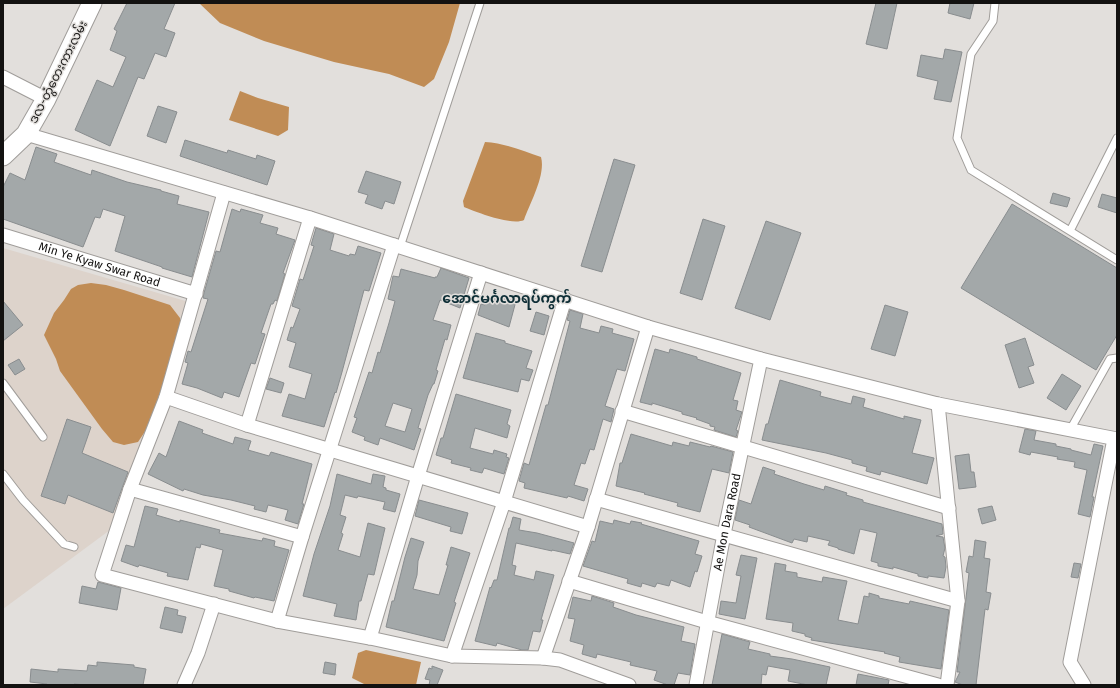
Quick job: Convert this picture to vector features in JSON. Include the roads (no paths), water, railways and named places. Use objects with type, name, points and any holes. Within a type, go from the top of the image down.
[{"type":"main road","name":"ဒလ-တွံတေးကားလမ်း","points":[[3,156],[26,134],[46,99],[92,3]]},
{"type":"street","points":[[3,77],[46,99]]},
{"type":"street","points":[[26,134],[310,218],[648,327],[761,359],[938,404],[1116,439],[1070,662],[1084,685]]},
{"type":"street","points":[[224,193],[166,397],[130,489],[102,575],[277,621],[370,638],[452,656],[543,658],[560,660],[629,685]]},
{"type":"street","points":[[247,425],[310,218]]},
{"type":"street","name":"Min Ye Kyaw Swar Road","points":[[3,235],[196,294]]},
{"type":"street","points":[[277,621],[329,450],[397,246]]},
{"type":"street","points":[[370,638],[418,476],[481,273]]},
{"type":"street","points":[[452,656],[504,502],[565,300]]},
{"type":"street","points":[[543,658],[588,527],[648,327]]},
{"type":"street","name":"Ae Mon Dara Road","points":[[696,685],[724,534],[761,359]]},
{"type":"street","points":[[166,397],[247,425],[588,527]]},
{"type":"street","points":[[938,404],[958,602],[947,685]]},
{"type":"street","points":[[622,411],[949,508]]},
{"type":"street","points":[[130,489],[302,536]]},
{"type":"street","points":[[596,499],[724,534],[958,602]]},
{"type":"street","points":[[569,581],[707,622],[938,685]]},
{"type":"street","points":[[184,685],[198,653],[214,604]]},
{"type":"lane","points":[[397,246],[480,3]]},
{"type":"lane","points":[[995,3],[993,21],[971,54],[957,138],[971,170],[1117,260]]},
{"type":"lane","points":[[1070,231],[1117,138]]},
{"type":"lane","points":[[1070,430],[1110,359],[1117,358]]},
{"type":"lane","points":[[3,383],[43,437]]},
{"type":"lane","points":[[3,474],[23,500],[64,544],[74,547]]},
{"type":"district","name":"အောင်မင်္ဂလာရပ်ကွက်","points":[[507,298]]}]
